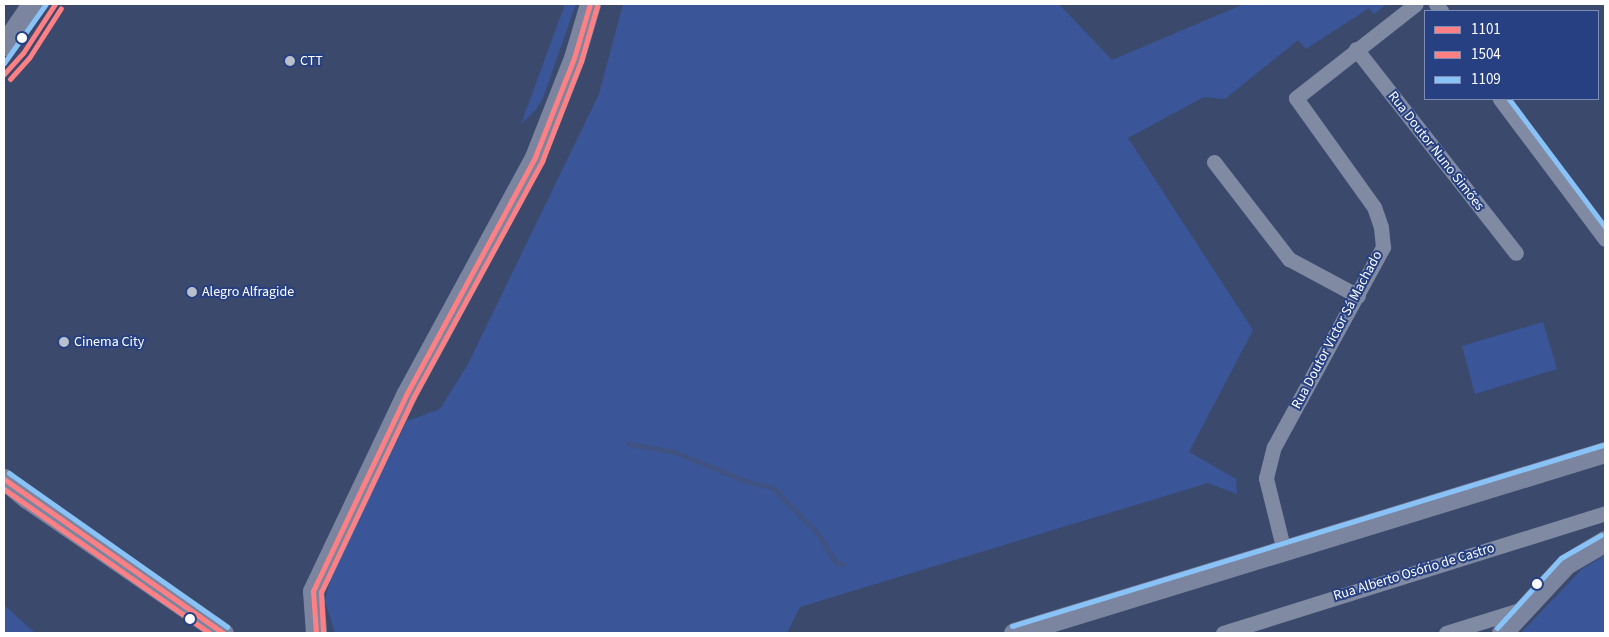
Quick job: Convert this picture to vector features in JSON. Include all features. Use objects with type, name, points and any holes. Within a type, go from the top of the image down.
[{"type":"street","points":[[4,45],[32,4]]},
{"type":"street","points":[[316,633],[313,592],[406,395],[535,157],[574,58],[590,4]]},
{"type":"street","points":[[1356,49],[1416,4]]},
{"type":"street","name":"Rua Doutor Victor Sá Machado","points":[[1284,551],[1266,478],[1274,447],[1383,248],[1382,227],[1374,207],[1296,98],[1356,49]]},
{"type":"street","name":"Rua Doutor Nuno Simões","points":[[1356,49],[1516,253]]},
{"type":"street","points":[[1501,100],[1605,239]]},
{"type":"street","points":[[1214,162],[1289,259],[1358,296]]},
{"type":"street","points":[[1014,633],[1605,452]]},
{"type":"street","points":[[4,479],[27,498],[223,633]]},
{"type":"street","name":"Rua Alberto Osório de Castro","points":[[1223,633],[1605,513]]},
{"type":"street","points":[[1502,633],[1566,564],[1605,541]]},
{"type":"street","points":[[1446,633],[1525,608]]},
{"type":"shaded area","points":[[565,4],[576,4],[543,98],[535,111],[521,124]]},
{"type":"shaded area","points":[[623,4],[1059,4],[1112,60],[1244,4],[1387,4],[1374,14],[1369,8],[1306,49],[1298,40],[1225,99],[1204,97],[1128,138],[1253,330],[1189,452],[1236,479],[1237,494],[1208,483],[800,607],[787,633],[335,633],[325,601],[331,577],[407,421],[440,409],[468,364],[599,94]]},
{"type":"shaded area","points":[[1543,322],[1557,369],[1475,394],[1462,346]]},
{"type":"shaded area","points":[[1605,555],[1605,633],[1521,633],[1582,569]]},
{"type":"shaded area","points":[[4,605],[35,633],[4,633]]},
{"type":"waterway","points":[[629,444],[675,452],[745,481],[772,487],[819,535],[835,562],[844,565]]},
{"type":"transit line","name":"1109","points":[[4,63],[46,4]]},
{"type":"transit line","name":"1101","points":[[4,74],[23,53],[55,4]]},
{"type":"transit line","name":"1101","points":[[316,633],[313,591],[406,395],[535,157],[574,58],[590,4]]},
{"type":"transit line","name":"1504","points":[[323,632],[321,592],[413,398],[542,161],[581,61],[597,6]]},
{"type":"transit line","name":"1504","points":[[10,79],[29,58],[61,8]]},
{"type":"transit line","name":"1109","points":[[1510,100],[1605,227]]},
{"type":"transit line","name":"1109","points":[[1012,626],[1603,445]]},
{"type":"transit line","name":"1109","points":[[9,473],[227,627]]},
{"type":"transit line","name":"1101","points":[[4,479],[223,633]]},
{"type":"transit line","name":"1504","points":[[4,489],[210,633]]},
{"type":"transit line","name":"1109","points":[[1497,628],[1561,558],[1601,535]]},
{"type":"place","name":"CTT","points":[[290,61]]},
{"type":"place","name":"Alegro Alfragide","points":[[192,292]]},
{"type":"place","name":"Cinema City","points":[[64,342]]}]
